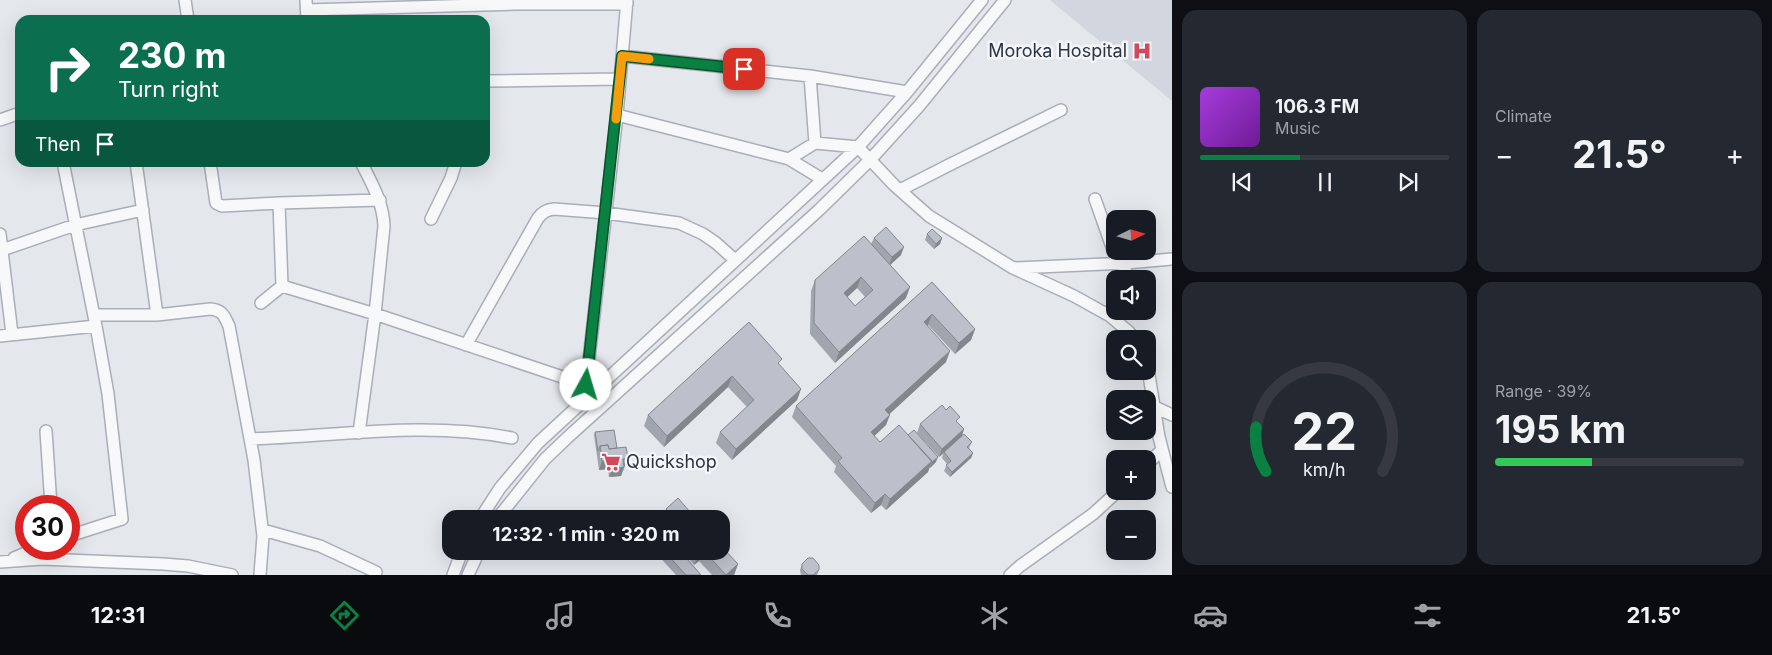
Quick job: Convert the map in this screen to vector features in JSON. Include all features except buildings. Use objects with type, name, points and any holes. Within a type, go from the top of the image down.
[{"type":"street","points":[[185,0],[187,15]]},
{"type":"street","points":[[486,510],[500,488],[538,443],[590,389],[858,147],[907,92],[982,0]]},
{"type":"street","points":[[504,510],[545,460],[568,437],[819,210],[870,160],[919,106],[1004,0]]},
{"type":"street","points":[[307,10],[515,2],[627,2],[590,389]]},
{"type":"street","points":[[622,56],[810,76],[907,92]]},
{"type":"street","points":[[810,76],[816,143]]},
{"type":"street","points":[[490,81],[620,79]]},
{"type":"street","points":[[900,190],[1062,110]]},
{"type":"street","points":[[617,115],[789,159],[822,179]]},
{"type":"street","points":[[0,120],[15,116]]},
{"type":"street","points":[[789,159],[816,143],[858,147],[900,190],[929,216],[1013,268],[1074,296],[1106,314]]},
{"type":"street","points":[[64,167],[108,394],[122,519],[80,532]]},
{"type":"street","points":[[137,167],[157,315]]},
{"type":"street","points":[[211,167],[216,199],[218,205],[222,206],[380,200]]},
{"type":"street","points":[[359,433],[375,314],[384,226],[384,213],[380,200],[364,167]]},
{"type":"street","points":[[432,219],[454,167]]},
{"type":"street","points":[[1095,199],[1123,263],[1123,270]]},
{"type":"street","points":[[279,203],[282,286]]},
{"type":"street","points":[[466,346],[543,212],[554,209],[606,213],[679,223],[703,234],[735,260]]},
{"type":"street","points":[[2,250],[76,225],[143,210]]},
{"type":"street","points":[[0,234],[12,334]]},
{"type":"street","points":[[1013,268],[1172,259]]},
{"type":"street","points":[[282,286],[375,314],[590,389]]},
{"type":"street","points":[[261,303],[282,286]]},
{"type":"street","points":[[0,336],[95,320],[210,309],[218,310],[224,315],[229,326],[250,439],[262,530],[263,559],[260,575]]},
{"type":"street","points":[[1115,320],[1128,330]]},
{"type":"street","points":[[1156,407],[1172,415]]},
{"type":"street","points":[[1156,413],[1162,450],[1172,487]]},
{"type":"street","points":[[250,439],[434,429],[487,433],[512,438]]},
{"type":"street","points":[[46,431],[51,495]]},
{"type":"street","points":[[1156,456],[1162,450]]},
{"type":"street","points":[[1010,575],[1093,514],[1108,500]]},
{"type":"street","points":[[262,530],[320,546],[376,572]]},
{"type":"street","points":[[3,562],[15,557]]},
{"type":"street","points":[[3,562],[42,559],[163,564],[188,566],[232,575]]},
{"type":"street","points":[[452,574],[458,560]]},
{"type":"street","points":[[468,575],[475,560]]},
{"type":"street","points":[[157,575],[163,564]]},
{"type":"shaded area","name":"Moroka Hospital","points":[[1050,0],[1172,0],[1172,101]]},
{"type":"slow traffic","points":[[616,119],[622,56],[649,59]]},
{"type":"place","name":"Moroka Hospital","points":[[1142,51]]},
{"type":"place","name":"Quickshop","points":[[611,462]]},
{"type":"route","points":[[586,385],[622,56],[744,69]]}]
